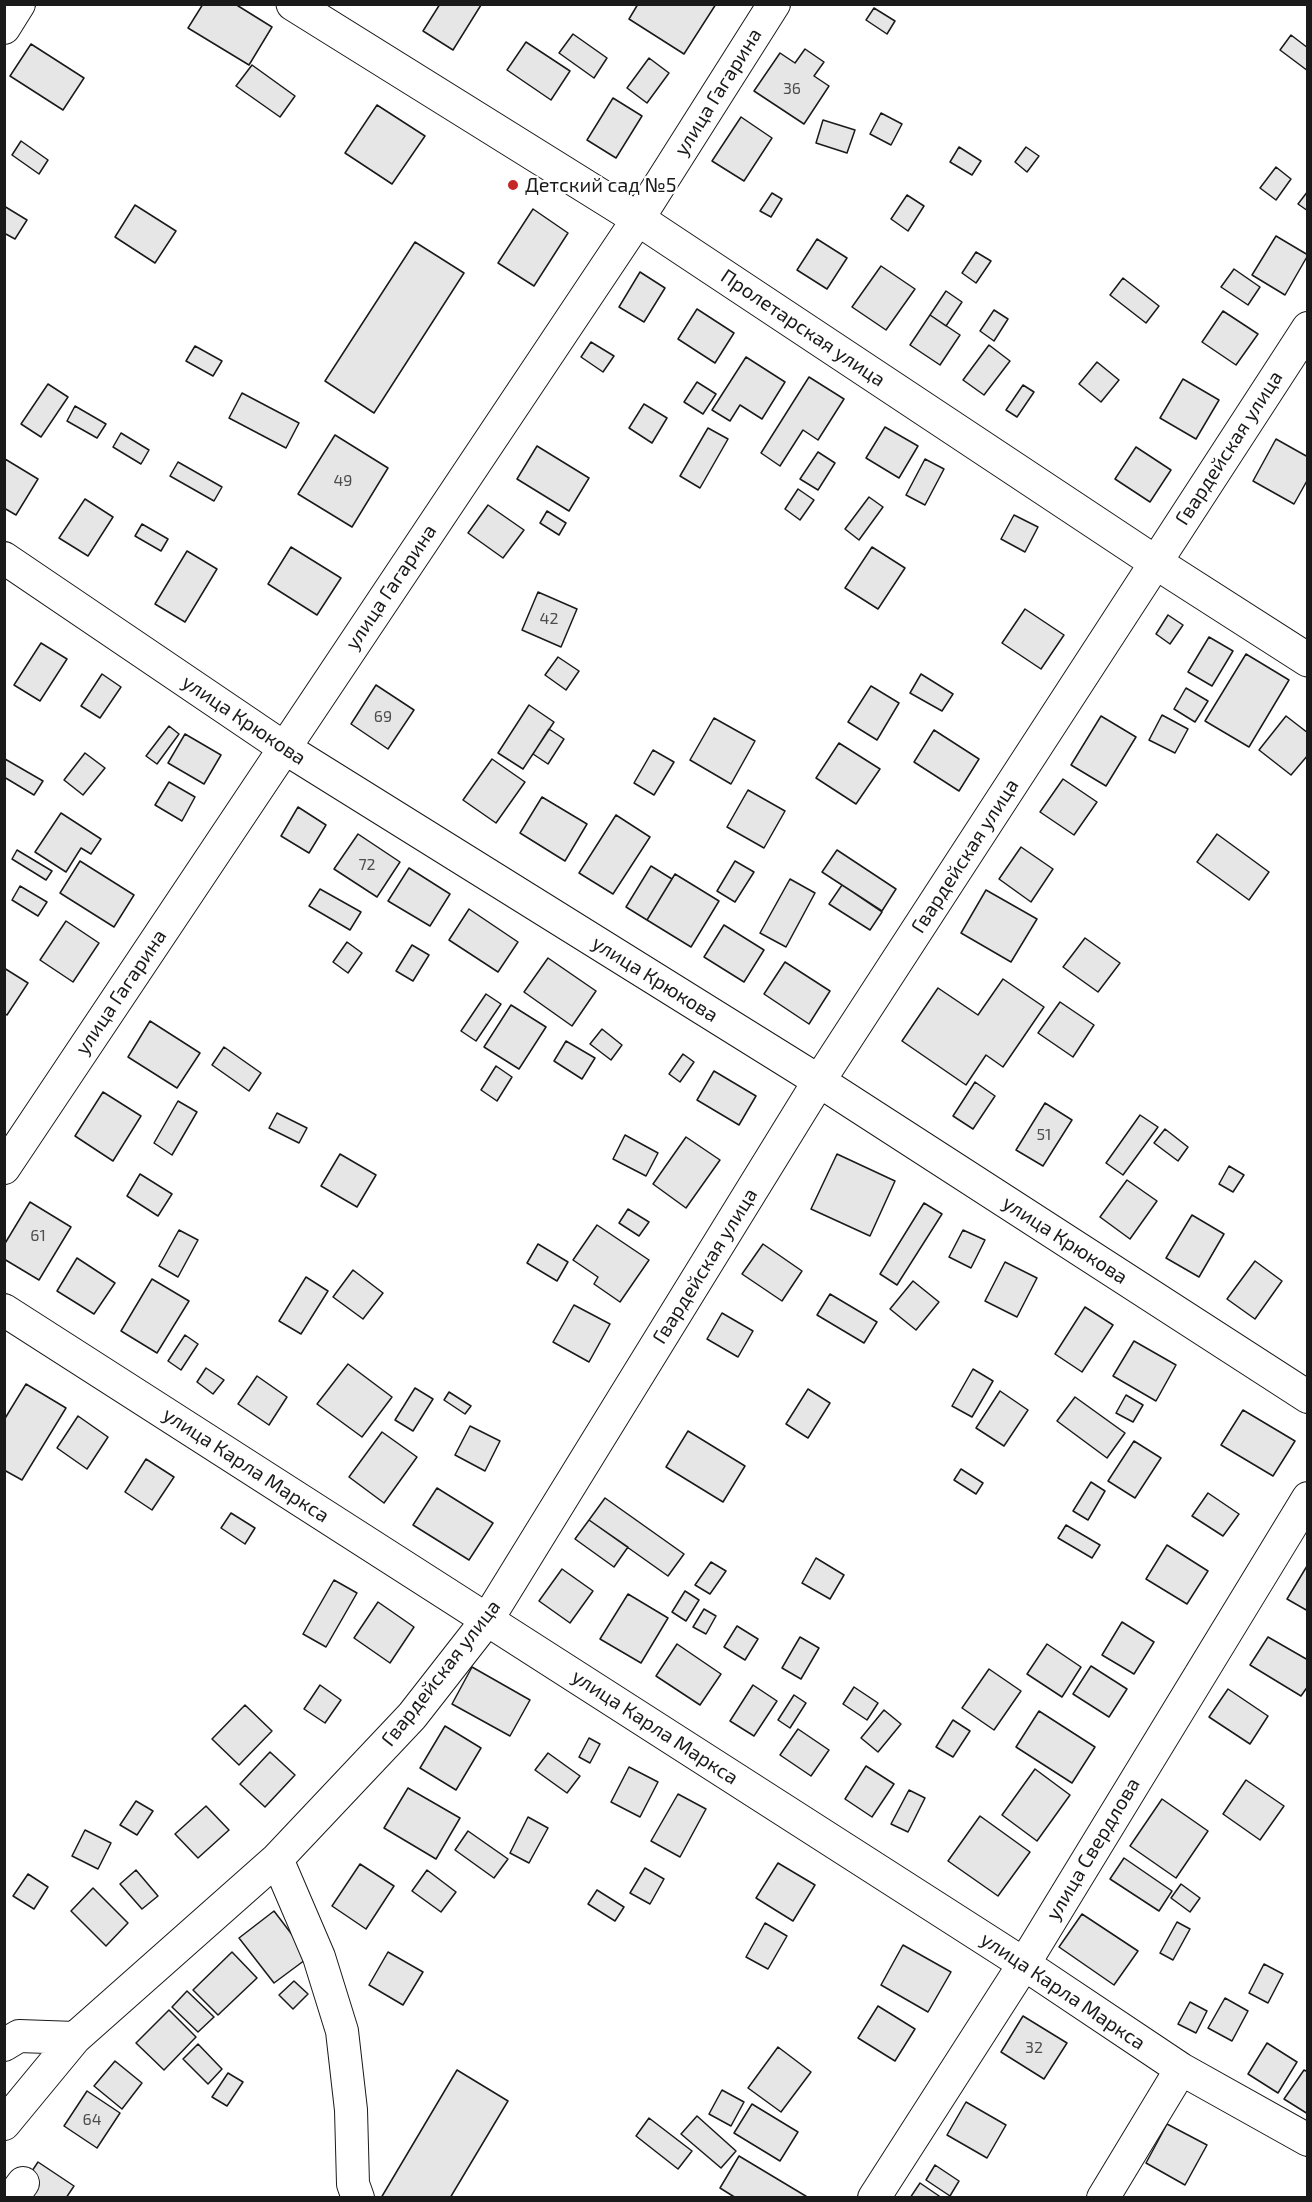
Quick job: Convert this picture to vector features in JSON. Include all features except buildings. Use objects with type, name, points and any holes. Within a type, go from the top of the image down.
[{"type":"main road","name":"Пролетарская улица","points":[[293,4],[638,219],[1155,562],[1308,660]]},
{"type":"street","points":[[4,28],[19,4]]},
{"type":"street","name":"улица Гагарина","points":[[4,1168],[283,747],[638,219],[774,4]]},
{"type":"street","name":"Гвардейская улица","points":[[4,2124],[75,2038],[277,1859],[412,1716],[487,1620],[819,1081],[1308,328]]},
{"type":"street","name":"улица Крюкова","points":[[4,558],[283,747],[819,1081],[1308,1397]]},
{"type":"street","name":"улица Карла Маркса","points":[[4,1310],[1024,1964],[1180,2069],[1308,2140]]},
{"type":"street","name":"улица Свердлова","points":[[874,2198],[1024,1964],[1308,1498]]},
{"type":"street","points":[[277,1859],[319,1957],[342,2031],[351,2110],[350,2193]]},
{"type":"street","points":[[4,2045],[19,2036],[75,2038]]},
{"type":"street","points":[[1103,2198],[1180,2069]]},
{"type":"place","name":"Детский сад №5","points":[[513,185]]}]
